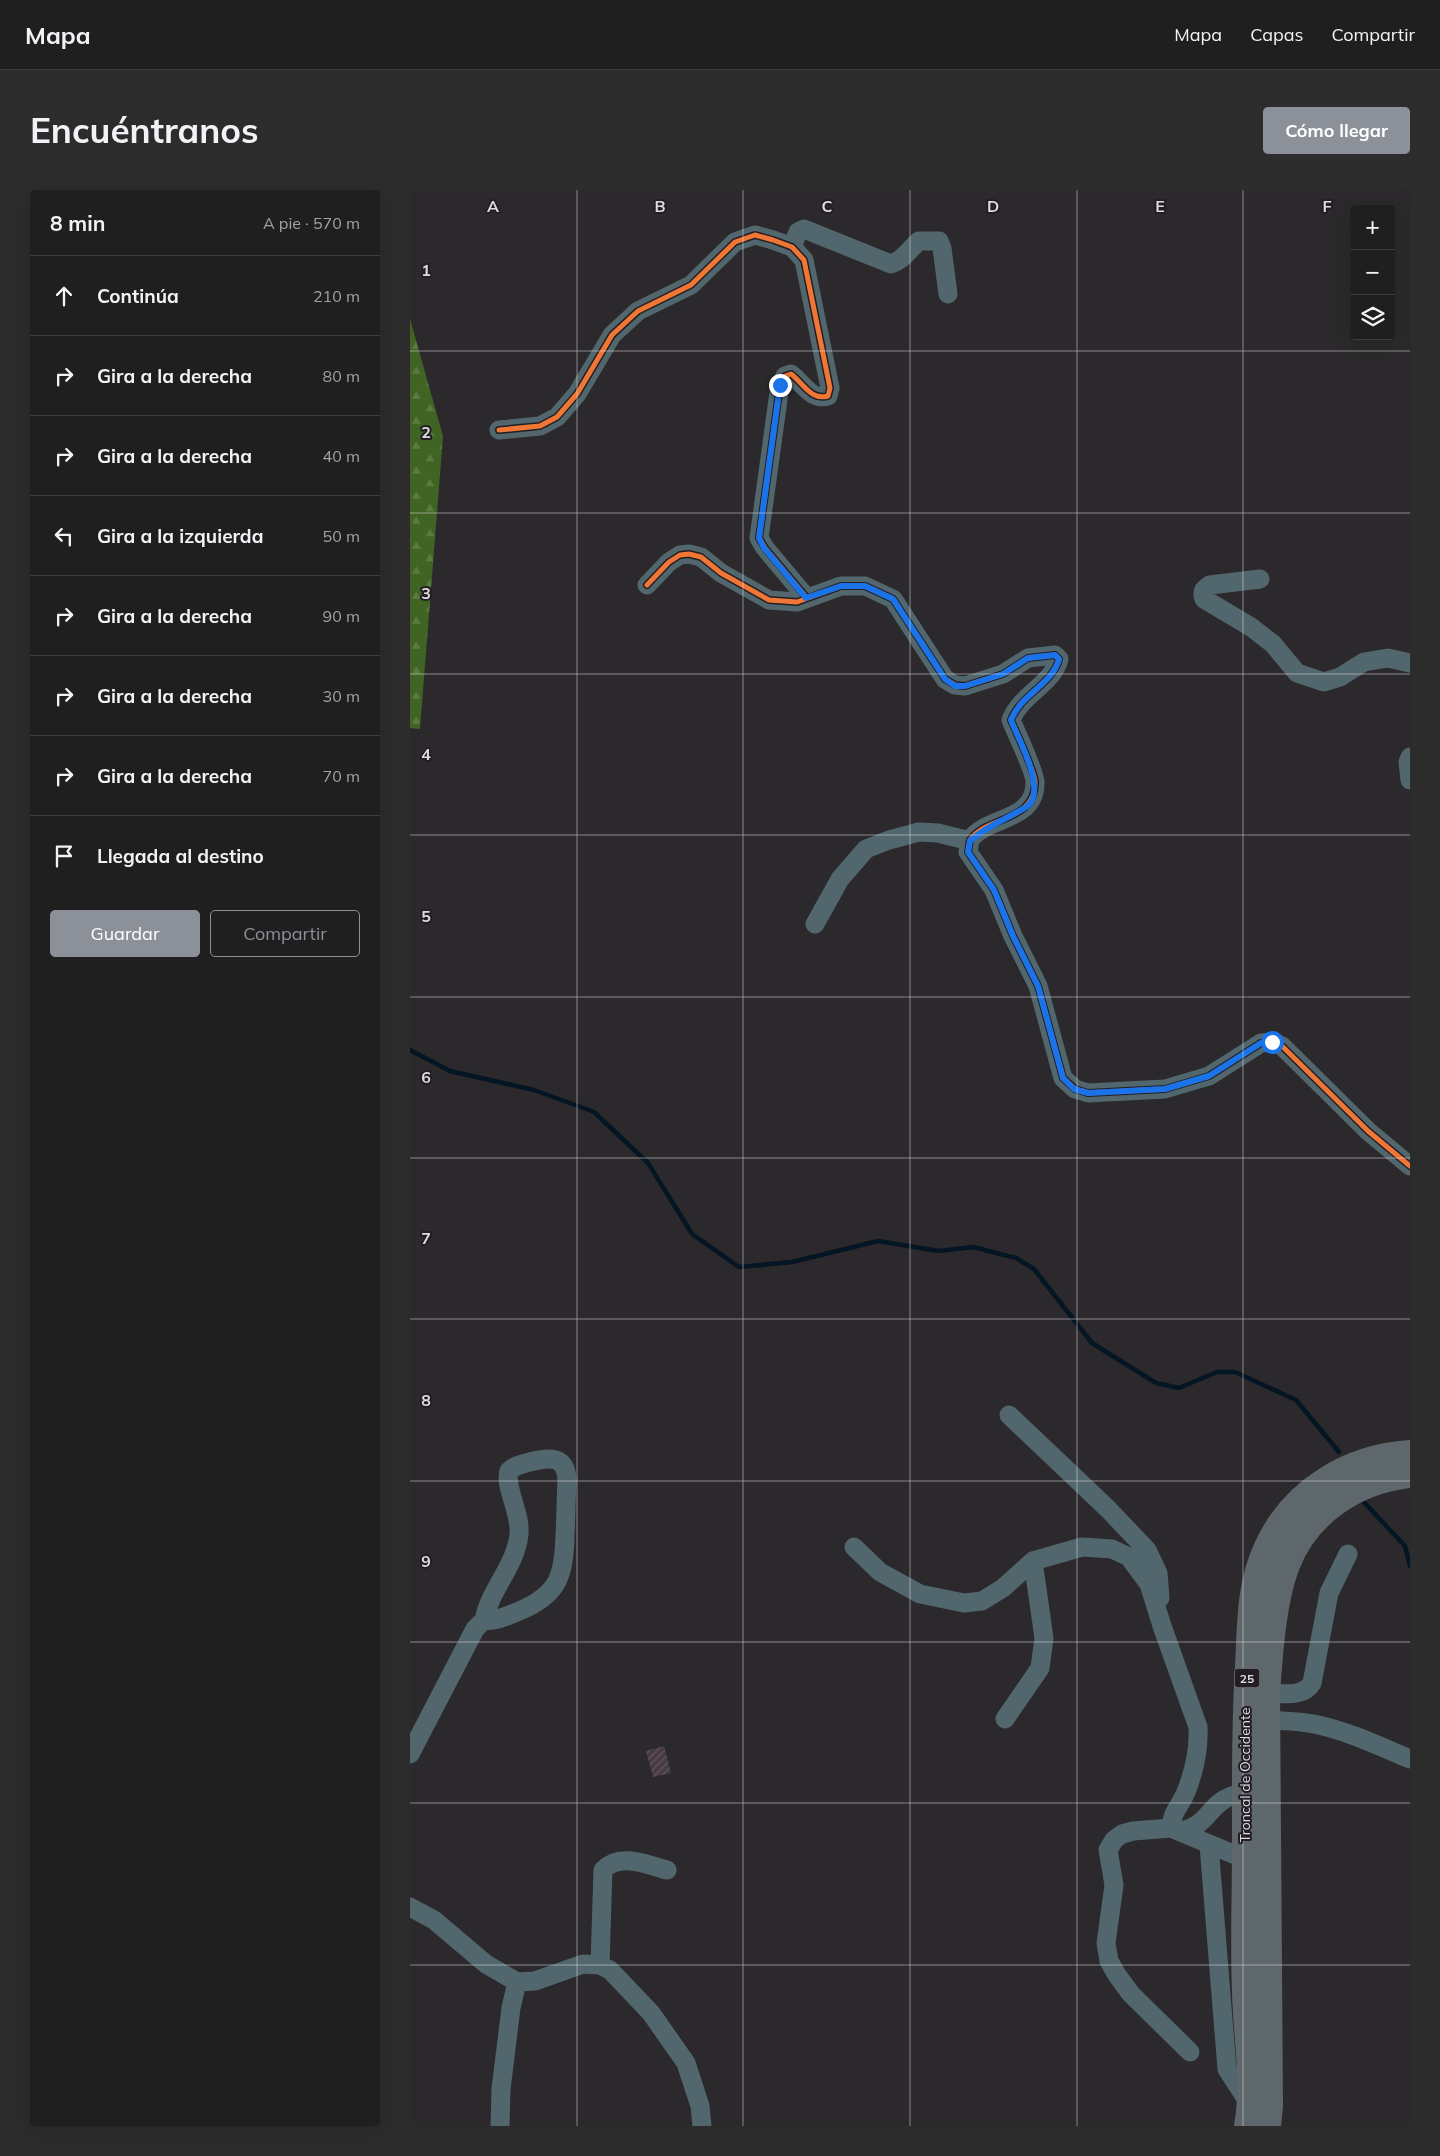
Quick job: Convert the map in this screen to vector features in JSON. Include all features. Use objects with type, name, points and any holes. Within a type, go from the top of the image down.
[{"type":"highway","name":"Troncal de Occidente","points":[[1248,2114],[1245,1992],[1245,1718],[1253,1591],[1266,1548],[1284,1518],[1295,1505],[1325,1480],[1341,1470],[1364,1461],[1410,1453]]},
{"type":"highway","name":"Troncal de Occidente","points":[[1268,2126],[1270,2106],[1267,1693],[1272,1636],[1281,1585],[1293,1552],[1307,1529],[1321,1514],[1355,1490],[1374,1482],[1410,1475]]},
{"type":"street","points":[[792,247],[798,232],[804,229],[891,264],[901,260],[911,247],[919,241],[938,241],[942,248],[948,294]]},
{"type":"street","points":[[499,430],[540,426],[557,417],[576,394],[612,335],[638,310],[691,285],[735,242],[755,234],[792,247],[804,260],[830,388],[828,396],[821,398],[812,395],[791,374],[785,376],[780,385],[759,538],[764,548],[806,598]]},
{"type":"street","points":[[647,585],[669,562],[680,555],[690,554],[700,557],[721,573],[769,600],[787,603],[841,586],[865,586],[893,599],[945,679],[955,686],[965,686],[1003,674],[1028,658],[1048,654],[1055,655],[1059,659],[1057,670],[1016,708],[1011,720],[1036,780],[1029,805],[978,833],[970,841],[968,852],[994,890],[1013,936],[1038,986],[1063,1078],[1074,1089],[1088,1093],[1165,1089],[1209,1076],[1261,1043],[1272,1042],[1282,1046],[1368,1131],[1410,1166]]},
{"type":"street","points":[[1260,579],[1210,584],[1204,589],[1202,594],[1204,599],[1218,609],[1251,627],[1273,644],[1297,673],[1324,682],[1340,677],[1364,662],[1388,658],[1410,663]]},
{"type":"street","points":[[1410,757],[1408,762],[1410,780]]},
{"type":"street","points":[[815,924],[840,879],[866,849],[889,840],[919,832],[938,833],[970,841]]},
{"type":"street","points":[[1009,1415],[1108,1509],[1147,1550],[1158,1574],[1162,1626]]},
{"type":"street","points":[[410,1754],[467,1643],[484,1620],[492,1595],[513,1557],[519,1536],[518,1515],[508,1483],[509,1471],[514,1466],[546,1458],[556,1460],[562,1463],[566,1471],[567,1480],[564,1561],[560,1575],[553,1588],[544,1598],[531,1606],[495,1620],[484,1620]]},
{"type":"street","points":[[854,1547],[880,1572],[920,1594],[964,1603],[982,1601],[1003,1588],[1033,1562],[1082,1547],[1112,1549],[1129,1557],[1149,1584],[1198,1727],[1199,1741],[1193,1770],[1186,1793],[1173,1815],[1176,1830]]},
{"type":"street","points":[[1267,1693],[1302,1692],[1308,1689],[1312,1683],[1329,1593],[1348,1554]]},
{"type":"street","points":[[1005,1718],[1040,1668],[1044,1638],[1033,1562]]},
{"type":"street","points":[[1267,1720],[1302,1722],[1327,1727],[1360,1738],[1410,1759]]},
{"type":"street","points":[[1190,2052],[1126,1988],[1109,1961],[1106,1943],[1114,1885],[1108,1850],[1114,1840],[1122,1834],[1134,1831],[1176,1830],[1198,1825],[1219,1803],[1229,1796],[1245,1794]]},
{"type":"street","points":[[1176,1830],[1245,1859]]},
{"type":"street","points":[[1209,1845],[1227,2069],[1248,2114]]},
{"type":"street","points":[[600,1965],[603,1870],[608,1864],[628,1860],[667,1870]]},
{"type":"street","points":[[410,1907],[434,1920],[486,1964],[517,1982],[535,1981],[583,1964],[600,1965],[617,1976],[651,2013],[686,2063],[700,2106],[702,2126]]},
{"type":"street","points":[[500,2126],[501,2089],[511,2008],[517,1982]]},
{"type":"green space","points":[[410,319],[443,436],[420,729],[410,728]]},
{"type":"building","points":[[664,1746],[671,1773],[653,1777],[646,1751]]},
{"type":"waterway","points":[[410,1050],[450,1071],[534,1090],[594,1112],[648,1163],[692,1234],[739,1267],[792,1262],[878,1241],[939,1251],[973,1247],[1016,1258],[1034,1269],[1092,1343],[1156,1383],[1179,1388],[1217,1372],[1235,1372],[1296,1400],[1339,1452]]},
{"type":"waterway","points":[[1361,1499],[1405,1546],[1410,1566]]},
{"type":"cycle path","points":[[499,430],[540,426],[557,417],[577,394],[612,335],[638,311],[691,285],[735,242],[755,235],[792,247],[804,260],[830,388],[828,396],[817,396],[812,394],[791,374],[785,376],[780,385],[759,538],[765,548],[807,598]]},
{"type":"cycle path","points":[[647,585],[669,562],[680,555],[689,554],[701,557],[721,573],[769,600],[797,602],[841,586],[865,586],[893,599],[945,679],[955,685],[965,686],[1003,674],[1028,658],[1055,655],[1059,659],[1056,668],[1022,703],[1011,720],[1034,777],[1033,795],[1028,805],[1019,812],[977,832],[970,840],[968,852],[994,890],[1013,936],[1038,986],[1063,1078],[1075,1089],[1088,1093],[1165,1089],[1209,1076],[1261,1043],[1272,1042],[1282,1046],[1368,1131],[1410,1166]]},
{"type":"route","points":[[780,385],[759,538],[764,548],[806,598],[841,586],[865,586],[893,599],[945,679],[955,686],[965,686],[1003,674],[1028,658],[1048,654],[1055,655],[1059,659],[1057,670],[1016,708],[1011,720],[1036,780],[1029,805],[978,833],[970,841],[968,852],[994,890],[1013,936],[1038,986],[1063,1078],[1074,1089],[1088,1093],[1165,1089],[1209,1076],[1261,1043],[1272,1042]]}]
